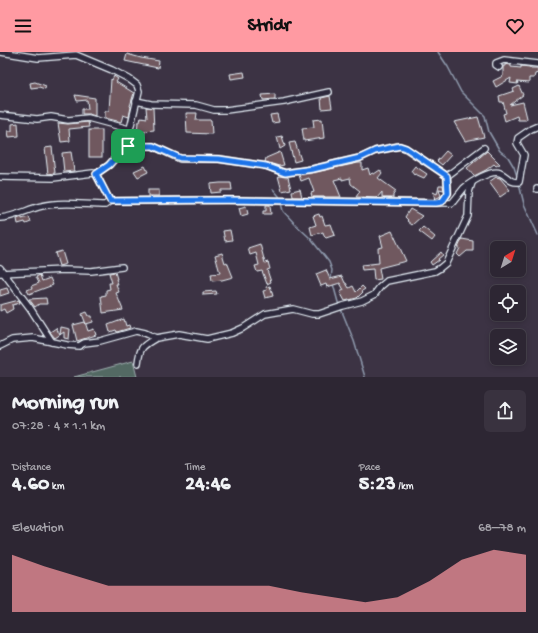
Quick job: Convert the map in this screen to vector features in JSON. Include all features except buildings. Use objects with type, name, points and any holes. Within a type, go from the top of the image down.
[{"type":"street","points":[[0,177],[53,178],[93,173],[96,174],[109,165],[126,146],[139,91],[137,84],[112,70],[76,56],[38,58],[1,52]]},
{"type":"street","points":[[499,67],[496,63],[504,60],[538,64]]},
{"type":"street","points":[[136,101],[151,104],[196,106],[214,110],[226,110],[284,102],[329,92]]},
{"type":"street","points":[[0,115],[37,119],[51,117],[68,120],[88,118],[129,129]]},
{"type":"street","points":[[0,218],[41,206],[59,204],[105,205],[110,201],[235,200],[452,203],[465,187],[493,171],[500,172],[514,183],[519,182],[524,155],[517,143],[518,138],[530,129],[538,126]]},
{"type":"street","points":[[126,146],[153,146],[180,158],[219,159],[266,166],[285,173],[313,169],[360,158],[375,151],[400,146],[406,148],[447,176]]},
{"type":"street","points":[[447,176],[484,148]]},
{"type":"street","points":[[96,174],[110,201]]},
{"type":"street","points":[[442,202],[448,193],[447,176]]},
{"type":"street","points":[[138,363],[139,351],[146,343],[156,338],[179,334],[207,339],[216,338],[243,328],[265,314],[282,310],[293,309],[312,314],[319,314],[343,306],[362,302],[374,295],[387,281],[435,271],[448,259],[468,216],[469,192],[472,182]]},
{"type":"street","points":[[1,271],[91,271],[122,267]]},
{"type":"street","points":[[1,271],[30,308],[52,342]]},
{"type":"street","points":[[0,346],[12,340],[33,338],[79,346],[84,343],[100,341],[136,332],[145,332],[156,338]]},
{"type":"green space","points":[[133,361],[137,377],[74,377]]},
{"type":"waterway","points":[[438,52],[461,92],[485,116],[489,132],[500,151],[508,157],[514,167],[518,179]]},
{"type":"waterway","points":[[519,184],[524,204],[538,235]]},
{"type":"waterway","points":[[273,189],[279,196],[280,200]]},
{"type":"waterway","points":[[281,203],[283,211],[310,238],[329,262],[332,270],[331,279]]},
{"type":"waterway","points":[[333,284],[339,306]]},
{"type":"waterway","points":[[341,309],[354,341],[365,377]]},
{"type":"route","points":[[126,146],[128,146],[153,146],[180,158],[203,160],[219,159],[266,166],[285,173],[313,169],[360,158],[375,151],[400,146],[406,148],[447,176],[448,193],[442,202],[436,203],[227,200],[110,201],[96,174],[109,165],[126,146]]}]
